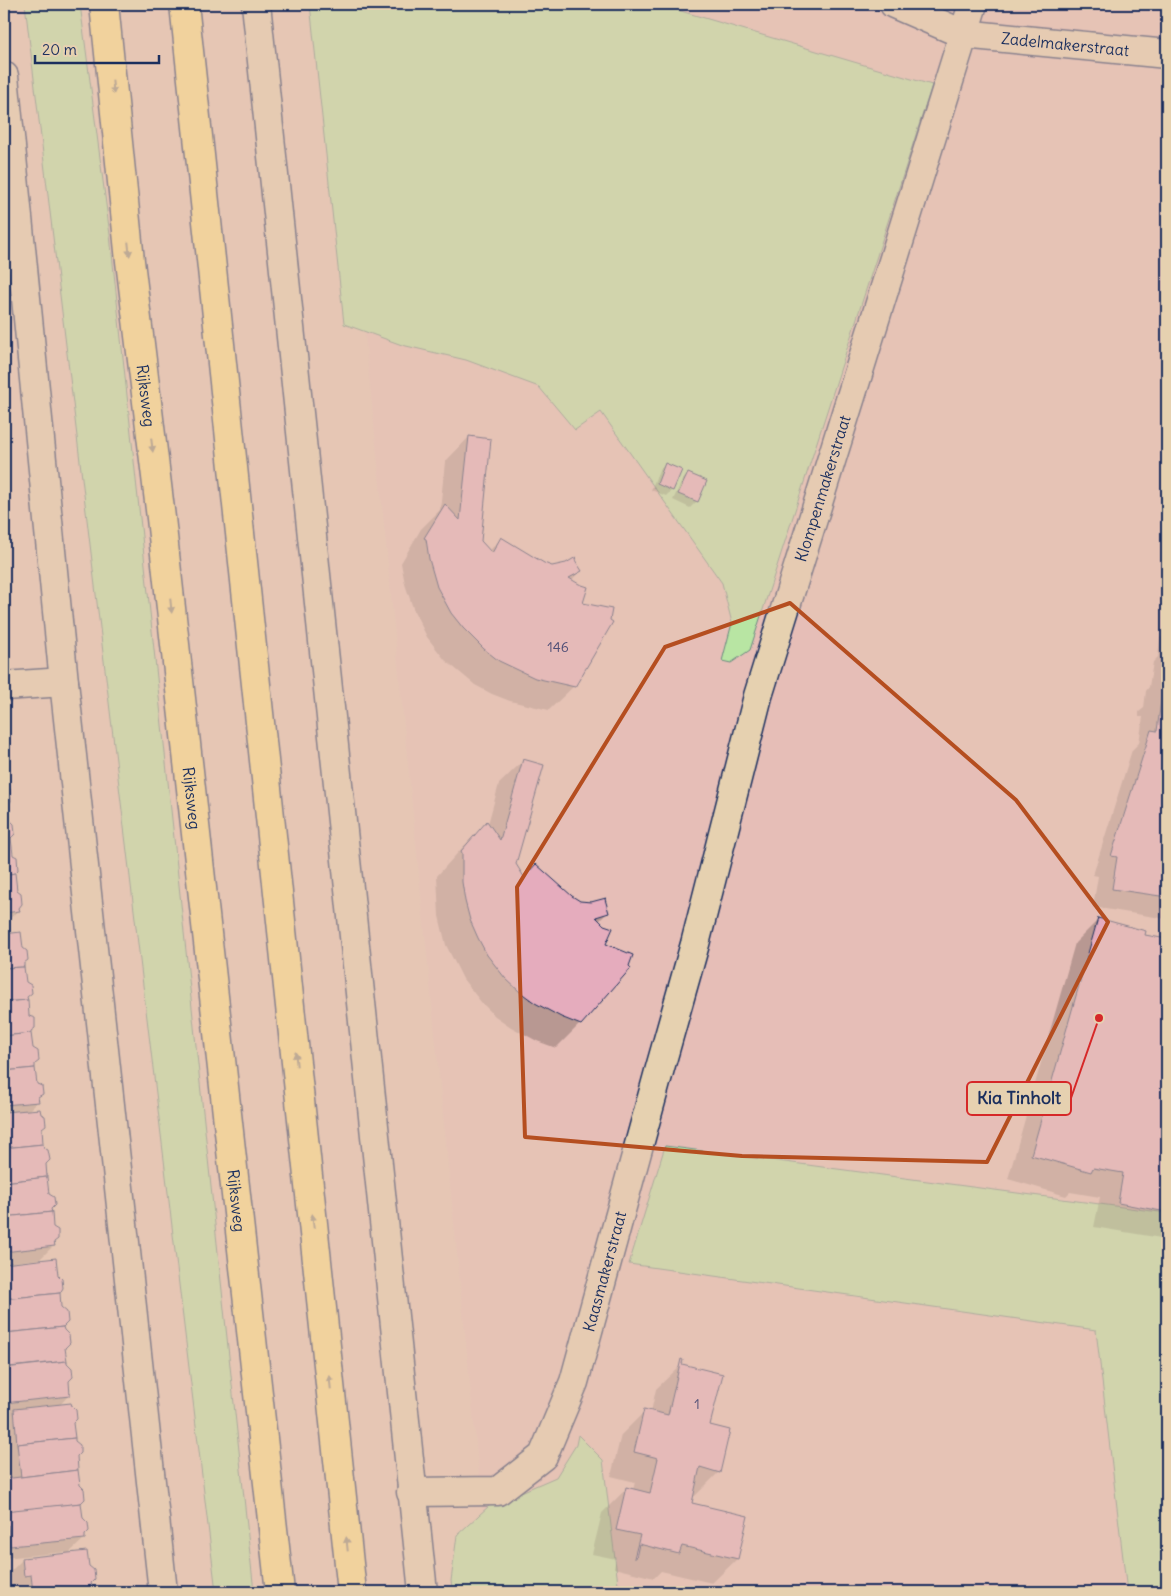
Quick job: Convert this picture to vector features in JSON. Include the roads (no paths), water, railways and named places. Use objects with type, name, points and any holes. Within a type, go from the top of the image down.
[{"type":"main road","name":"Rijksweg","points":[[104,4],[130,261],[164,538],[280,1592]]},
{"type":"main road","points":[[184,4],[352,1592]]},
{"type":"street","points":[[256,4],[423,1592]]},
{"type":"street","name":"Zadelmakerstraat","points":[[894,4],[963,34],[1167,54]]},
{"type":"street","name":"Klompenmakerstraat","points":[[695,944],[758,696],[973,4]]},
{"type":"street","points":[[4,76],[64,682],[163,1592]]},
{"type":"street","points":[[4,686],[64,682]]},
{"type":"street","name":"Kaasmakerstraat","points":[[411,1492],[498,1491],[543,1456],[574,1382],[695,944]]},
{"type":"place","name":"Kia Tinholt","points":[[1099,1018]]}]
